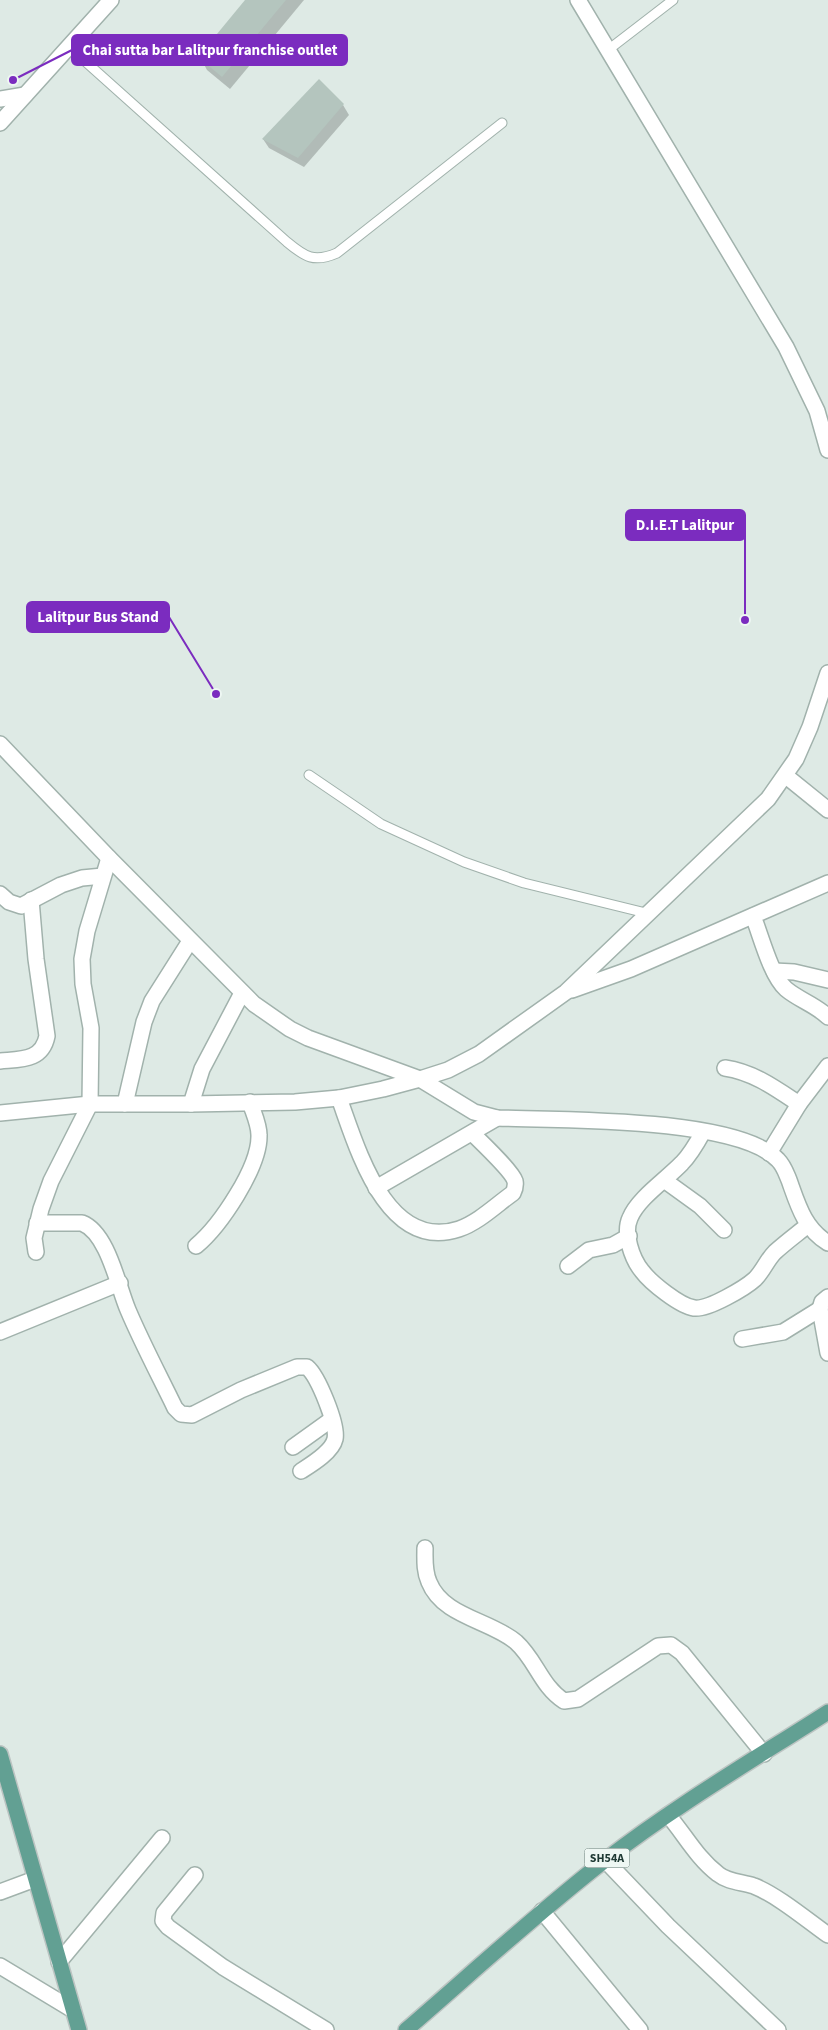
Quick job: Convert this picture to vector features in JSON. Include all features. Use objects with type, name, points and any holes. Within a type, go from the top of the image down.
[{"type":"main road","name":"SH54A","points":[[406,2030],[605,1860],[668,1815],[828,1712]]},
{"type":"main road","points":[[0,1754],[79,2030]]},
{"type":"street","points":[[0,123],[111,0]]},
{"type":"street","points":[[578,0],[786,347],[817,411],[828,450]]},
{"type":"street","points":[[0,99],[25,94]]},
{"type":"street","points":[[0,1113],[90,1104],[295,1102],[339,1098],[383,1090],[420,1079],[448,1070],[479,1054],[566,992],[650,914],[768,799],[786,776],[796,759],[810,728],[828,673]]},
{"type":"street","points":[[0,744],[242,993],[290,1029],[308,1038],[420,1079],[474,1112],[497,1118],[602,1120],[649,1124],[703,1132],[744,1141],[769,1153],[778,1160],[784,1169],[801,1215],[819,1237],[828,1242]]},
{"type":"street","points":[[786,776],[828,810]]},
{"type":"street","points":[[36,1252],[34,1238],[37,1223],[51,1181],[90,1104],[91,1028],[83,984],[82,958],[87,931],[109,858]]},
{"type":"street","points":[[0,894],[16,905],[21,906],[61,885],[82,878],[103,876]]},
{"type":"street","points":[[566,992],[631,970],[828,883]]},
{"type":"street","points":[[0,1061],[32,1056],[40,1052],[45,1045],[47,1036],[36,959],[31,900]]},
{"type":"street","points":[[753,916],[779,981],[787,990],[827,1013]]},
{"type":"street","points":[[126,1104],[135,1058],[152,1001],[190,941]]},
{"type":"street","points":[[774,971],[794,972],[828,980]]},
{"type":"street","points":[[191,1104],[202,1068],[242,993]]},
{"type":"street","points":[[769,1153],[799,1104],[828,1066]]},
{"type":"street","points":[[725,1068],[739,1070],[753,1076],[799,1104]]},
{"type":"street","points":[[339,1098],[363,1162],[386,1204],[405,1221],[425,1230],[443,1232],[460,1228],[480,1217],[513,1192],[516,1187],[515,1180],[472,1133]]},
{"type":"street","points":[[196,1246],[209,1234],[224,1215],[254,1163],[259,1133],[250,1102]]},
{"type":"street","points":[[376,1188],[497,1118]]},
{"type":"street","points":[[703,1132],[692,1152],[634,1209],[629,1219],[629,1236],[633,1256],[645,1276],[673,1297],[694,1308],[704,1307],[741,1289],[754,1279],[775,1252],[808,1225]]},
{"type":"street","points":[[664,1180],[700,1206],[724,1230]]},
{"type":"street","points":[[37,1223],[77,1222],[87,1225],[95,1233],[112,1263],[125,1302],[143,1342],[175,1408],[181,1414],[192,1415],[275,1375],[302,1366],[307,1367],[315,1376],[332,1419],[335,1427],[335,1440],[325,1452],[302,1471]]},
{"type":"street","points":[[568,1266],[589,1250],[606,1248],[629,1236]]},
{"type":"street","points":[[0,1332],[120,1283]]},
{"type":"street","points":[[824,1303],[828,1353]]},
{"type":"street","points":[[742,1339],[783,1332],[824,1303]]},
{"type":"street","points":[[293,1446],[332,1419]]},
{"type":"street","points":[[425,1548],[428,1582],[436,1594],[450,1607],[503,1632],[516,1642],[525,1651],[552,1694],[564,1701],[578,1699],[658,1646],[671,1645],[682,1653],[764,1754]]},
{"type":"street","points":[[668,1815],[683,1832],[702,1860],[720,1876],[754,1886],[828,1935]]},
{"type":"street","points":[[60,1962],[162,1838]]},
{"type":"street","points":[[605,1860],[668,1926],[778,2030]]},
{"type":"street","points":[[195,1874],[164,1913],[163,1921],[168,1928],[223,1967],[326,2030]]},
{"type":"street","points":[[0,1892],[36,1879]]},
{"type":"street","points":[[542,1912],[640,2030]]},
{"type":"street","points":[[0,1966],[73,2010]]},
{"type":"lane","points":[[608,50],[673,0]]},
{"type":"lane","points":[[68,46],[287,242],[311,258],[323,259],[337,253],[502,123]]},
{"type":"lane","points":[[309,774],[381,824],[464,862],[524,883],[650,914]]},
{"type":"building","points":[[245,0],[286,0],[222,77],[198,57]]},
{"type":"building","points":[[319,79],[344,104],[298,158],[262,139]]},
{"type":"place","name":"Chai sutta bar Lalitpur franchise outlet","points":[[13,80]]},
{"type":"place","name":"D.I.E.T Lalitpur","points":[[745,620]]},
{"type":"place","name":"Lalitpur Bus Stand","points":[[216,694]]}]
